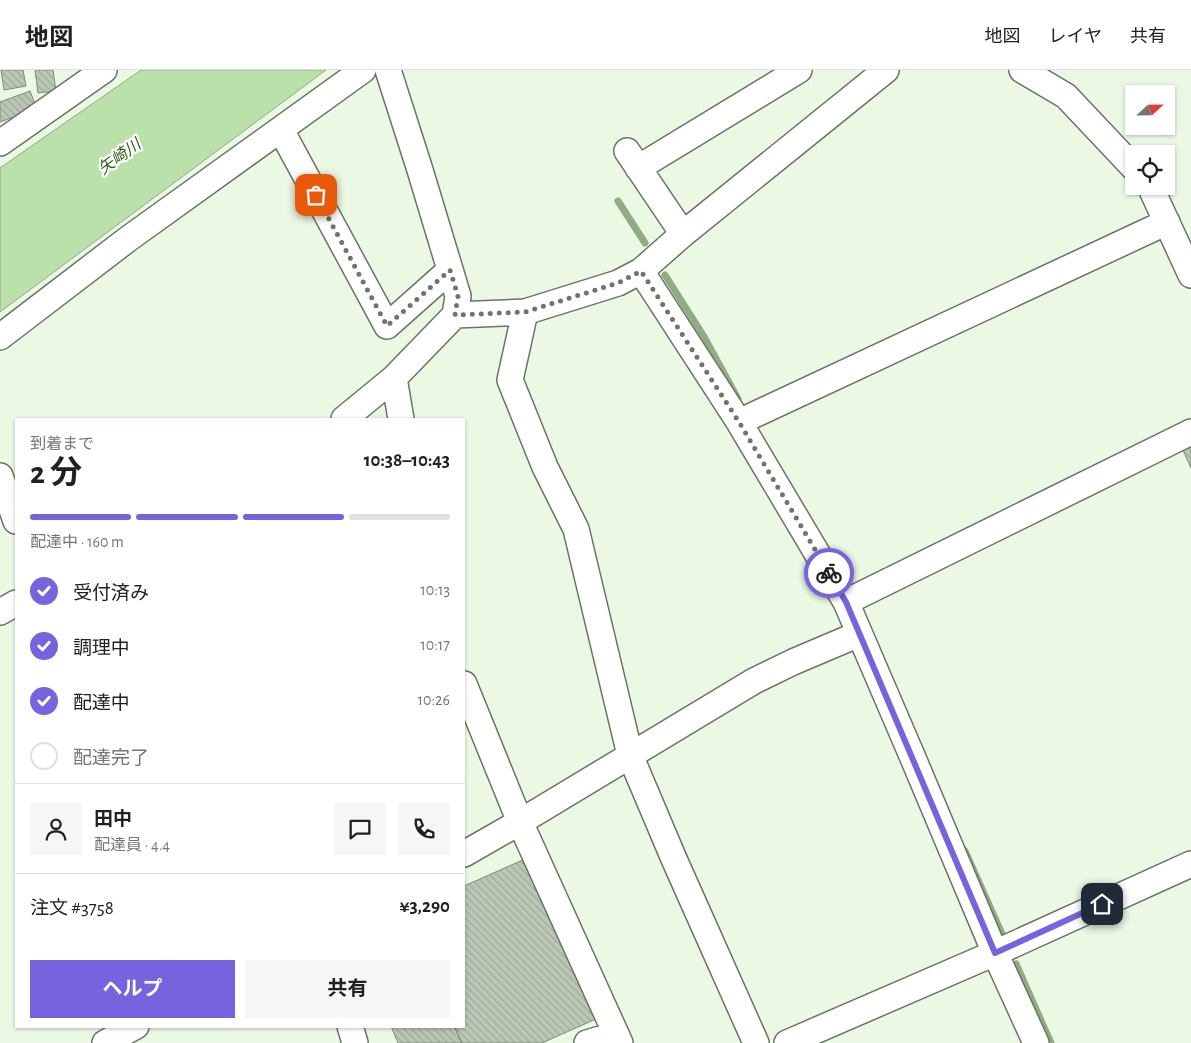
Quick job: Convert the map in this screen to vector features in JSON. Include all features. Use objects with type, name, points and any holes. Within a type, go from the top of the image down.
[{"type":"street","points":[[0,143],[104,70]]},
{"type":"street","points":[[0,337],[128,239],[363,70]]},
{"type":"street","points":[[345,418],[394,378],[455,315],[458,296],[388,70]]},
{"type":"street","points":[[683,234],[632,159],[798,70]]},
{"type":"street","points":[[455,315],[525,312],[618,283],[641,271],[683,234],[886,70]]},
{"type":"street","points":[[1022,70],[1066,96],[1125,158]]},
{"type":"street","points":[[281,130],[387,326],[450,270]]},
{"type":"street","points":[[1154,195],[1191,275]]},
{"type":"street","points":[[739,422],[1167,222]]},
{"type":"street","points":[[641,271],[739,422],[846,602],[995,953],[1036,1043]]},
{"type":"street","points":[[525,312],[510,380],[545,468],[576,530],[630,755],[756,1043]]},
{"type":"street","points":[[394,378],[401,418]]},
{"type":"street","points":[[846,602],[1191,432]]},
{"type":"street","points":[[0,476],[15,518]]},
{"type":"street","points":[[0,612],[15,604]]},
{"type":"street","points":[[465,853],[754,681],[792,662],[860,634]]},
{"type":"street","points":[[465,686],[520,822],[618,1039],[587,1043]]},
{"type":"street","points":[[787,1043],[995,953],[1191,864]]},
{"type":"street","points":[[105,1043],[132,1028]]},
{"type":"street","points":[[351,1028],[355,1043]]},
{"type":"water","name":"矢崎川","points":[[141,70],[326,70],[0,312],[0,168]]},
{"type":"building","points":[[1,70],[23,70],[26,86],[4,90]]},
{"type":"building","points":[[35,70],[53,70],[56,91],[38,93]]},
{"type":"building","points":[[30,91],[37,109],[0,122],[0,102]]},
{"type":"building","points":[[1191,444],[1191,468],[1182,448]]},
{"type":"building","points":[[525,859],[596,1019],[542,1043],[462,1043],[455,1028],[465,1028],[465,886]]},
{"type":"building","points":[[392,1028],[455,1028],[462,1043],[398,1043]]},
{"type":"waterway","points":[[618,201],[645,243]]},
{"type":"waterway","points":[[665,275],[703,335],[738,399]]},
{"type":"waterway","points":[[837,563],[847,581]]},
{"type":"waterway","points":[[965,851],[1002,934]]},
{"type":"waterway","points":[[1016,964],[1051,1043]]},
{"type":"way so far","points":[[316,195],[387,326],[450,270],[458,296],[455,315],[525,312],[618,283],[641,271],[739,422],[829,573]]},
{"type":"route","points":[[829,573],[846,602],[995,953],[1102,904]]}]
